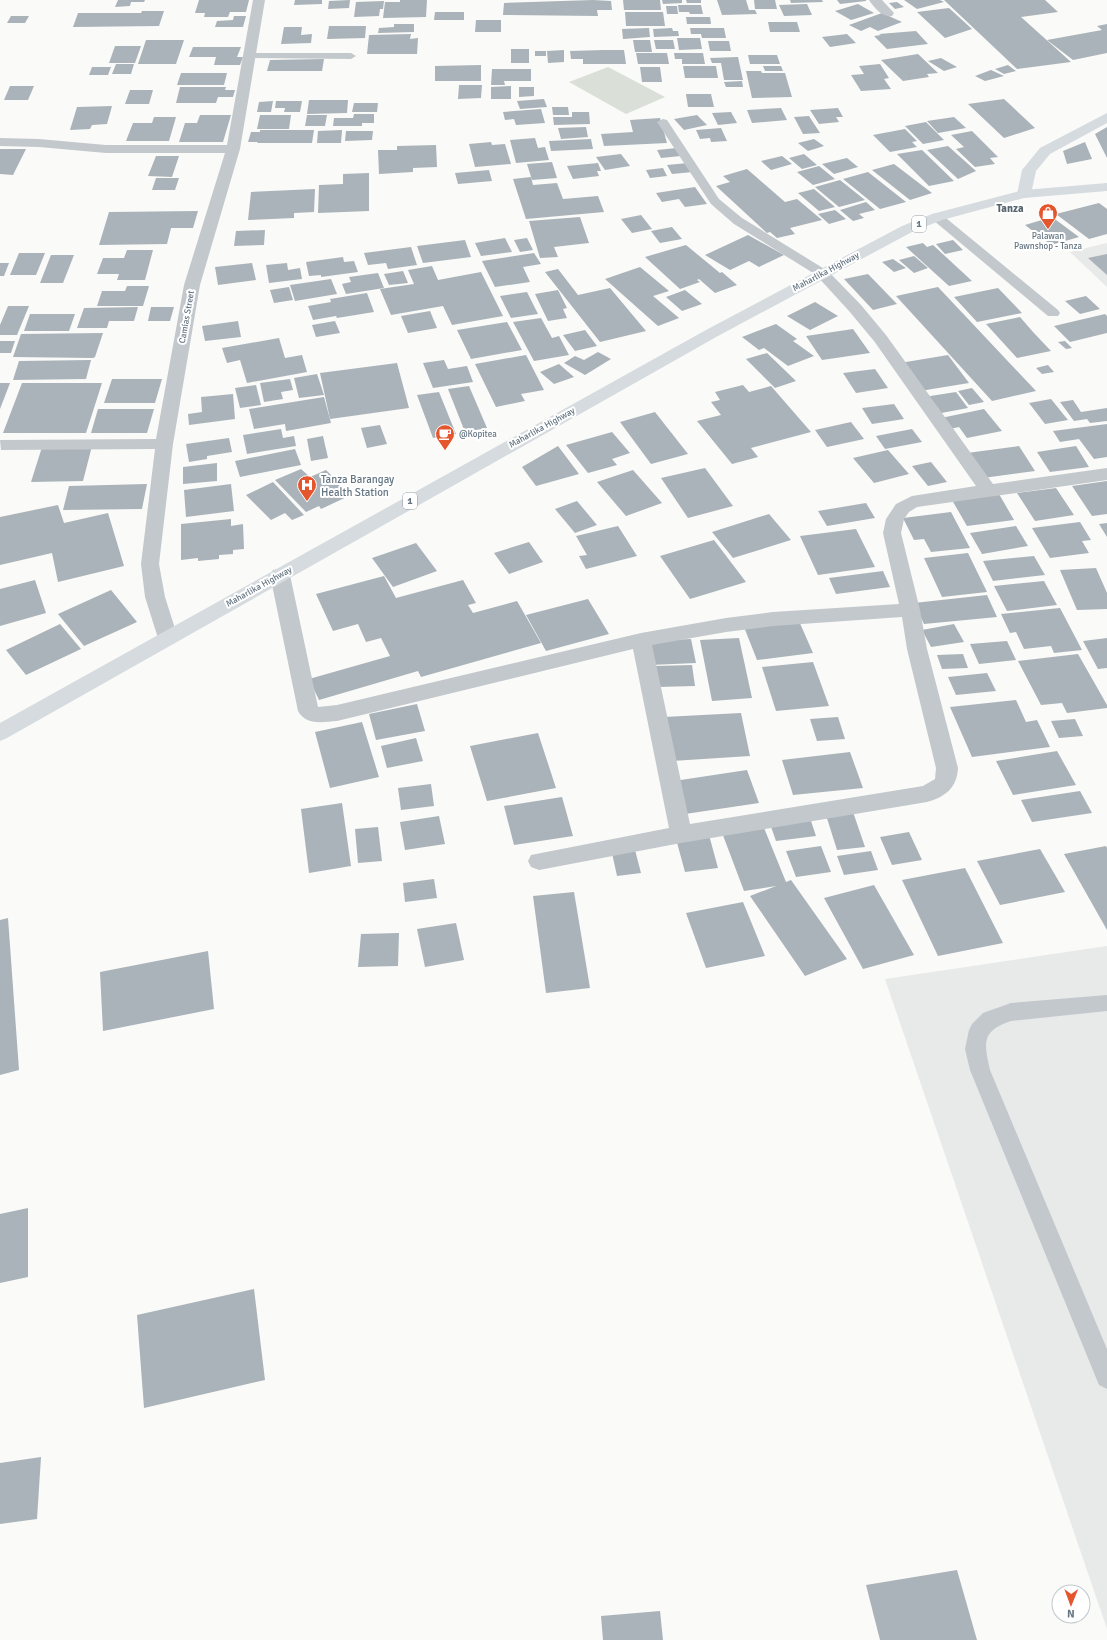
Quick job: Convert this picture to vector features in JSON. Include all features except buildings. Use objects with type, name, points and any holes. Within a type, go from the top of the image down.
[{"type":"main road","points":[[1024,194],[1029,170],[1045,151],[1107,117]]},
{"type":"main road","name":"Maharlika Highway","points":[[0,733],[698,341],[822,273],[907,229],[937,217],[981,204],[1024,194],[1107,187]]},
{"type":"street","name":"Camias Street","points":[[168,638],[155,598],[150,564],[164,444],[192,285],[233,149],[259,0]]},
{"type":"street","points":[[875,0],[888,13]]},
{"type":"street","points":[[0,142],[39,143],[106,149],[233,149]]},
{"type":"street","points":[[822,273],[855,308],[880,338],[988,490]]},
{"type":"street","points":[[1,445],[164,444]]},
{"type":"street","points":[[538,861],[681,834],[928,794],[940,788],[947,778],[947,768],[917,649],[910,610],[892,532],[895,519],[902,508],[912,502],[1107,474]]},
{"type":"street","points":[[280,575],[308,711],[314,715],[337,713],[641,640],[726,625],[773,619],[910,610]]},
{"type":"street","points":[[641,640],[681,834]]},
{"type":"lane","points":[[250,56],[352,56]]},
{"type":"lane","points":[[663,122],[714,201],[738,221],[822,273]]},
{"type":"lane","points":[[937,217],[1053,313]]},
{"type":"lane","points":[[1107,1003],[1011,1012],[990,1019],[979,1030],[975,1048],[980,1070],[1107,1377]]},
{"type":"shaded area","points":[[608,67],[665,97],[626,114],[569,82]]},
{"type":"shaded area","points":[[1107,243],[1107,287],[1070,252]]},
{"type":"shaded area","points":[[1107,946],[1107,1629],[885,979]]},
{"type":"place","name":"Palawan Pawnshop - Tanza","points":[[1048,230]]},
{"type":"place","name":"@Kopitea","points":[[445,451]]},
{"type":"place","name":"Tanza Barangay Health Station","points":[[307,502]]},
{"type":"district","name":"Tanza","points":[[1010,208]]}]
